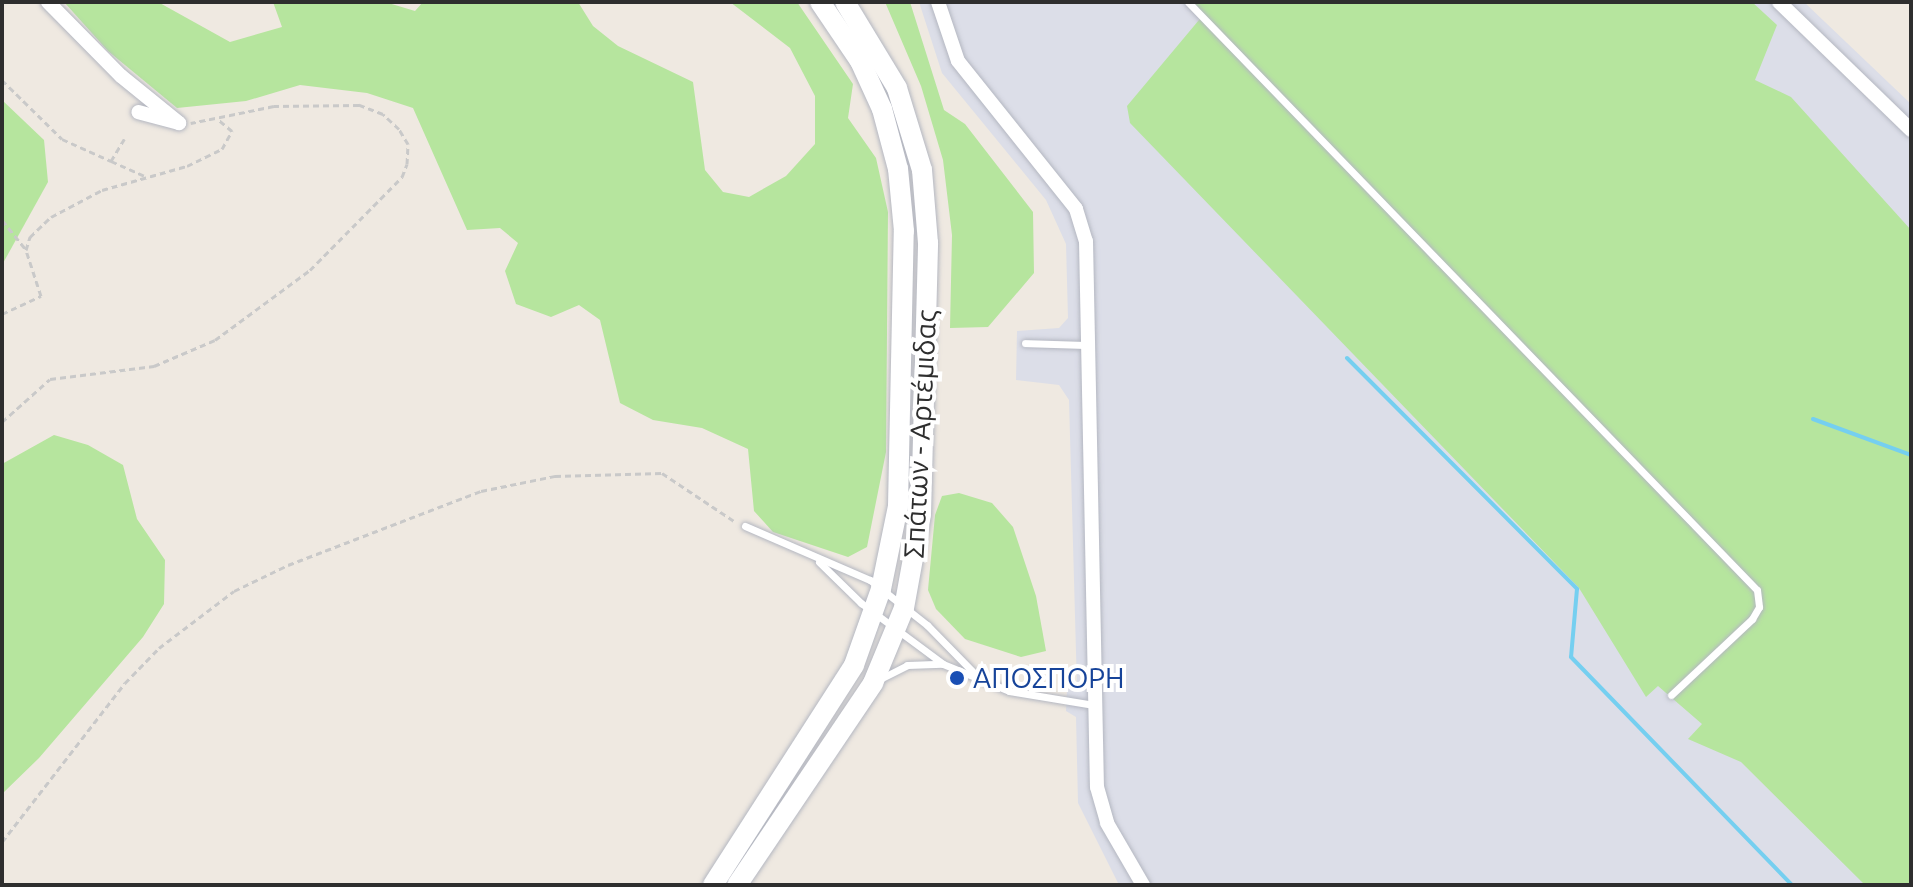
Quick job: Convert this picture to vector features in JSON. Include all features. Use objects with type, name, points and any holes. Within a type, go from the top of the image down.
[{"type":"main road","name":"Σπάτων - Αρτέμιδας","points":[[713,885],[820,724],[854,665],[881,589],[902,466],[904,231],[898,169],[877,97],[820,2]]},
{"type":"main road","name":"Σπάτων - Αρτέμιδας","points":[[737,885],[873,683],[904,608],[921,514],[926,199],[914,135],[897,88],[845,2]]},
{"type":"street","points":[[48,2],[121,76],[179,123]]},
{"type":"street","points":[[938,2],[941,23],[963,68],[1076,209],[1089,262],[1096,705],[1101,806],[1143,885]]},
{"type":"street","points":[[1779,2],[1911,130]]},
{"type":"street","points":[[138,112],[179,123]]},
{"type":"lane","points":[[1188,2],[1757,590],[1759,607],[1752,619],[1671,695]]},
{"type":"lane","points":[[1025,343],[1091,345]]},
{"type":"lane","points":[[745,526],[819,562],[854,572],[881,589],[978,677]]},
{"type":"lane","points":[[819,562],[874,614],[943,664],[1028,696],[1096,705]]},
{"type":"lane","points":[[873,683],[907,665],[943,664]]},
{"type":"path","points":[[2,80],[62,139],[147,177]]},
{"type":"path","points":[[2,422],[50,379],[154,366],[215,340],[310,270],[402,177],[407,164],[408,144],[399,129],[383,114],[359,105],[274,106],[219,120],[179,123]]},
{"type":"path","points":[[26,250],[30,237],[76,201],[222,149],[232,131],[219,120]]},
{"type":"path","points":[[111,161],[124,139]]},
{"type":"path","points":[[2,220],[26,250],[41,296],[2,314]]},
{"type":"path","points":[[2,842],[125,683],[159,648],[234,591],[288,565],[481,491],[555,476],[662,473],[715,512],[745,526]]},
{"type":"shaded area","points":[[919,2],[1804,2],[1911,104],[1911,885],[1119,885],[1078,803],[1076,717],[1066,711],[1067,689],[1077,688],[1069,400],[1059,385],[1016,380],[1017,331],[1059,328],[1068,318],[1066,244],[1046,200],[942,73]]},
{"type":"green space","points":[[64,2],[158,2],[230,42],[282,27],[273,2],[385,2],[415,11],[423,2],[578,2],[593,26],[618,46],[693,82],[705,170],[723,192],[749,197],[786,176],[815,144],[815,96],[790,48],[730,2],[797,2],[853,84],[848,118],[876,158],[888,212],[886,452],[867,547],[848,557],[773,532],[754,511],[748,449],[702,428],[653,420],[620,403],[600,320],[579,305],[551,317],[516,304],[505,271],[518,243],[500,228],[467,230],[413,108],[367,93],[300,85],[246,101],[177,108],[108,51]]},
{"type":"green space","points":[[885,2],[910,2],[944,110],[965,124],[1033,212],[1034,273],[988,327],[950,328],[952,235],[943,160],[921,86]]},
{"type":"green space","points":[[1193,2],[1752,2],[1777,25],[1755,80],[1791,97],[1911,230],[1911,885],[1865,885],[1741,762],[1688,739],[1702,724],[1658,686],[1646,697],[1579,588],[1130,123],[1127,106],[1204,14]]},
{"type":"green space","points":[[2,100],[44,140],[48,182],[2,265]]},
{"type":"green space","points":[[54,435],[88,445],[123,465],[137,519],[165,560],[164,604],[143,637],[39,758],[2,794],[2,464]]},
{"type":"green space","points":[[959,493],[992,503],[1013,527],[1036,596],[1046,651],[1021,657],[965,639],[936,609],[928,590],[935,515],[942,496]]},
{"type":"waterway","points":[[1347,358],[1577,589],[1571,657],[1792,885]]},
{"type":"waterway","points":[[1813,419],[1911,455]]},
{"type":"place","name":"ΑΠΟΣΠΟΡΗ","points":[[957,678]]}]
